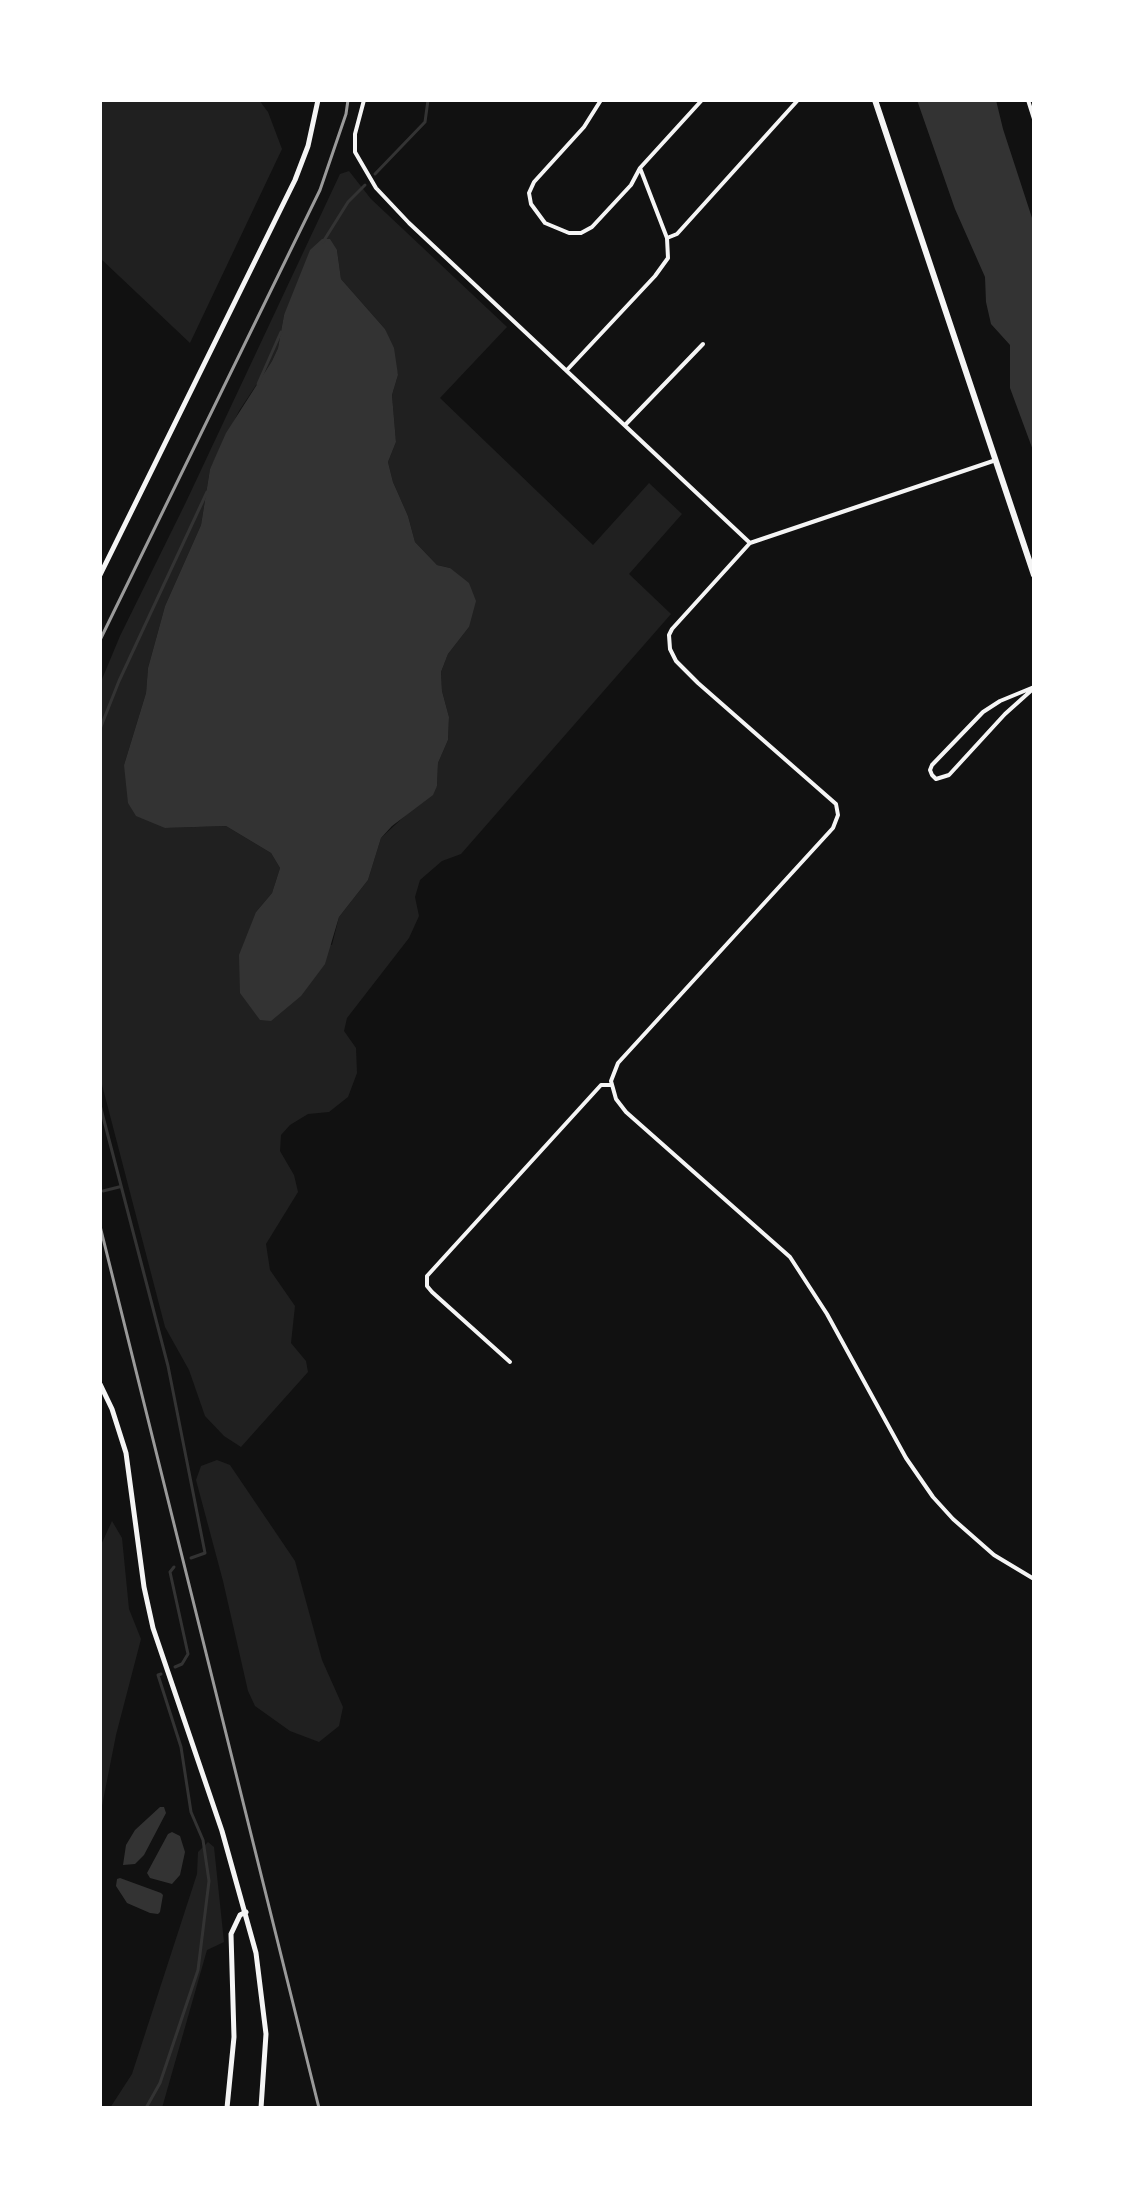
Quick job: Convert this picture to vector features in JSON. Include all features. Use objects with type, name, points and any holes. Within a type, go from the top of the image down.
[{"type":"main road","points":[[100,575],[295,180],[308,146],[318,100]]},
{"type":"main road","points":[[875,100],[1034,575]]},
{"type":"main road","points":[[100,1384],[116,1419],[126,1453],[142,1575],[153,1628],[194,1743],[247,1911],[265,2013],[266,2061],[261,2108]]},
{"type":"main road","points":[[227,2108],[234,2037],[231,1934],[240,1915],[247,1911]]},
{"type":"street","points":[[364,100],[355,134],[355,152],[376,188],[409,223],[750,543]]},
{"type":"street","points":[[601,100],[584,127],[530,188],[531,204],[545,223],[569,233],[587,230],[631,185],[640,168],[702,100]]},
{"type":"street","points":[[667,238],[677,234],[798,100]]},
{"type":"street","points":[[1028,100],[1034,119]]},
{"type":"street","points":[[567,370],[668,258],[667,238],[640,168]]},
{"type":"street","points":[[626,424],[703,344]]},
{"type":"street","points":[[996,460],[750,543],[672,629],[670,649],[676,661],[831,798],[838,815],[836,822],[611,1074],[616,1099],[626,1112],[790,1257],[827,1314],[906,1458],[933,1497],[994,1555],[1034,1579]]},
{"type":"street","points":[[1034,688],[1005,714],[949,775],[936,779],[932,775],[932,765],[983,712],[1011,695],[1034,688]]},
{"type":"street","points":[[510,1362],[432,1292],[426,1281],[435,1267],[601,1085],[612,1085]]},
{"type":"shaded area","points":[[100,100],[259,100],[268,112],[282,149],[190,343],[100,258]]},
{"type":"shaded area","points":[[917,100],[996,100],[1034,224],[1034,453],[1010,388],[1010,345],[991,324],[985,277],[955,209]]},
{"type":"shaded area","points":[[349,171],[371,199],[507,327],[440,398],[593,545],[649,483],[682,514],[629,574],[671,614],[461,854],[442,861],[420,880],[415,897],[419,916],[409,938],[347,1018],[344,1031],[356,1048],[357,1073],[348,1097],[329,1112],[308,1114],[281,1135],[280,1151],[294,1175],[298,1192],[266,1244],[270,1270],[295,1306],[291,1343],[306,1361],[308,1372],[241,1447],[224,1436],[205,1416],[189,1370],[165,1327],[100,1077],[100,684],[340,174]],"holes":[[[337,250],[341,279],[385,329],[398,375],[392,395],[396,442],[388,462],[393,482],[415,542],[437,565],[450,568],[469,627],[448,654],[441,672],[449,717],[448,740],[438,763],[437,786],[381,838],[368,880],[339,917],[332,945],[256,912],[272,893],[280,868],[271,853],[226,826],[165,828],[124,765],[146,693],[148,668],[165,606],[201,525],[210,469],[239,411],[272,361],[278,348],[284,315]]]},
{"type":"shaded area","points":[[322,239],[330,239],[337,250],[341,279],[385,329],[394,348],[398,375],[392,395],[396,442],[388,462],[415,542],[437,565],[450,568],[469,583],[476,601],[469,627],[448,654],[441,672],[449,717],[448,740],[438,763],[437,786],[433,795],[381,838],[368,880],[339,917],[325,964],[301,996],[271,1021],[260,1020],[240,993],[239,955],[256,912],[272,893],[280,868],[271,853],[226,826],[165,828],[136,816],[128,803],[124,765],[146,693],[148,668],[165,606],[201,525],[210,469],[226,433],[272,361],[278,348],[284,315],[310,250]]},
{"type":"shaded area","points":[[217,1460],[230,1465],[295,1561],[322,1660],[343,1707],[339,1726],[319,1742],[290,1731],[255,1706],[248,1691],[196,1480],[201,1466]]},
{"type":"shaded area","points":[[112,1521],[122,1538],[129,1609],[141,1639],[116,1735],[100,1816],[100,1547]]},
{"type":"shaded area","points":[[160,1807],[164,1807],[166,1813],[144,1855],[135,1864],[123,1865],[126,1845],[135,1830]]},
{"type":"shaded area","points":[[172,1832],[180,1836],[185,1852],[180,1875],[172,1884],[150,1878],[147,1873]]},
{"type":"shaded area","points":[[208,1842],[214,1847],[224,1942],[207,1950],[162,2108],[110,2108],[132,2074],[197,1874],[198,1852]]},
{"type":"shaded area","points":[[120,1878],[161,1893],[160,1912],[150,1913],[127,1903],[116,1886]]},
{"type":"waterway","points":[[375,174],[425,122],[428,100]]},
{"type":"waterway","points":[[323,242],[348,202],[365,185]]},
{"type":"waterway","points":[[258,384],[281,332]]},
{"type":"waterway","points":[[100,729],[119,681],[207,492]]},
{"type":"waterway","points":[[100,1105],[168,1366],[205,1553],[191,1558]]},
{"type":"waterway","points":[[103,1191],[119,1187]]},
{"type":"waterway","points":[[174,1567],[170,1572],[188,1654],[182,1664],[175,1667]]},
{"type":"waterway","points":[[146,2108],[160,2083],[198,1970],[209,1881],[203,1840],[191,1812],[181,1747],[158,1675],[161,1674]]},
{"type":"railway","points":[[100,640],[320,190],[348,100]]},
{"type":"railway","points":[[100,1226],[319,2108]]}]
